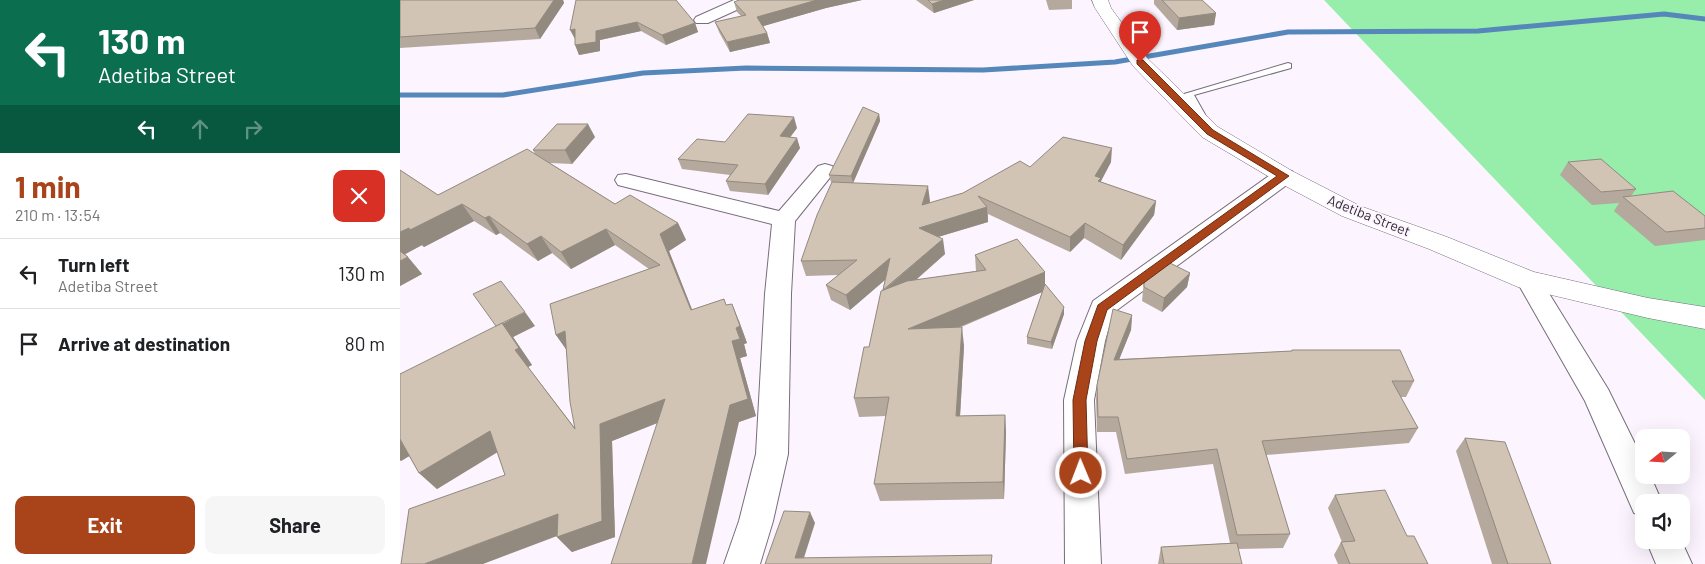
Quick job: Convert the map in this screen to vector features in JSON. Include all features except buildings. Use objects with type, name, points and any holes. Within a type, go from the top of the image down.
[{"type":"street","points":[[702,20],[747,0]]},
{"type":"street","name":"Adetiba Street","points":[[1100,0],[1103,8],[1136,55],[1210,132],[1284,176],[1350,211],[1438,242],[1528,280],[1648,308],[1705,318]]},
{"type":"street","points":[[742,564],[756,521],[772,454],[778,294],[784,220],[825,170]]},
{"type":"street","points":[[1083,564],[1079,400],[1091,341],[1102,308],[1284,176]]},
{"type":"street","points":[[626,180],[784,220]]},
{"type":"street","points":[[1528,280],[1598,397],[1642,494]]},
{"type":"street","points":[[1667,549],[1674,564]]},
{"type":"lane","points":[[1210,132],[1189,94],[1288,66]]},
{"type":"green space","points":[[1324,0],[1705,0],[1705,400]]},
{"type":"waterway","points":[[400,95],[503,95],[643,73],[746,68],[983,70],[1115,62],[1288,32],[1478,31],[1664,14],[1705,19]]},
{"type":"route","points":[[1081,473],[1079,400],[1091,341],[1102,308],[1284,176],[1210,132],[1140,62]]}]
